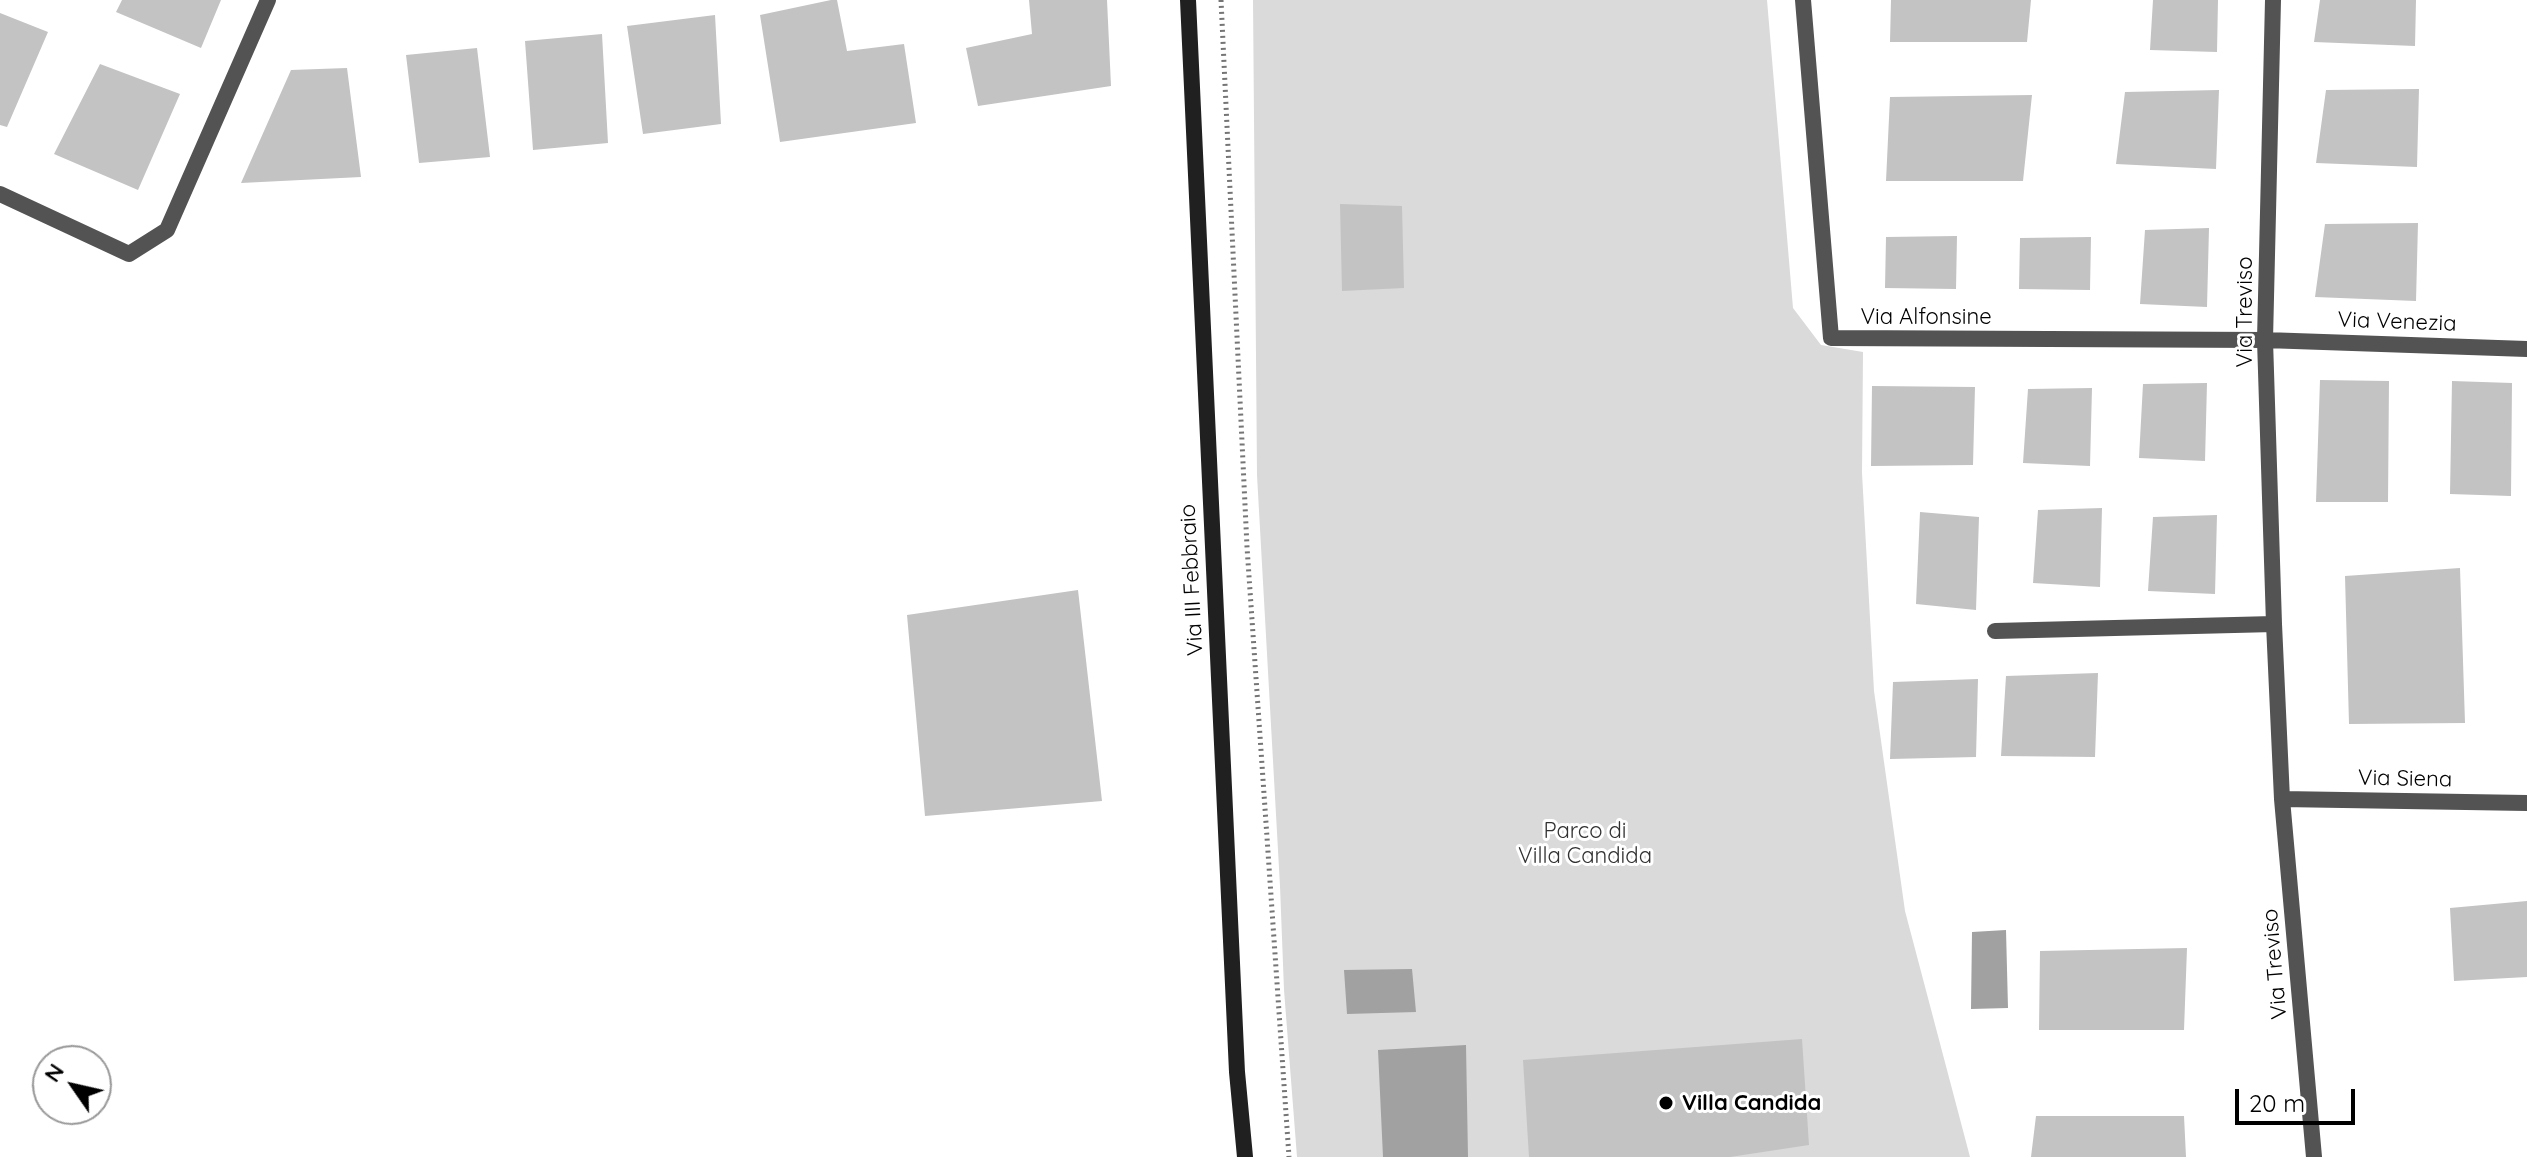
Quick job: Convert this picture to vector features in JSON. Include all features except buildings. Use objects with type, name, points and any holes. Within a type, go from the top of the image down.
[{"type":"main road","name":"Via III Febbraio","points":[[1188,0],[1237,1072],[1245,1157]]},
{"type":"street","points":[[0,194],[129,254],[167,230],[268,0]]},
{"type":"street","name":"Via Alfonsine","points":[[1803,0],[1831,338],[2265,340]]},
{"type":"street","name":"Via Treviso","points":[[2273,0],[2265,340],[2274,624],[2282,799],[2314,1157]]},
{"type":"street","name":"Via Venezia","points":[[2265,340],[2527,349]]},
{"type":"street","points":[[1995,631],[2274,624]]},
{"type":"street","name":"Via Siena","points":[[2282,799],[2527,803]]},
{"type":"path","points":[[1221,0],[1247,547],[1289,1157]]},
{"type":"green space","name":"Parco di Villa Candida","points":[[1253,0],[1767,0],[1793,308],[1821,345],[1863,352],[1862,473],[1874,691],[1905,911],[1970,1157],[1297,1157],[1284,990],[1257,475]]},
{"type":"shaded area","points":[[2006,930],[2008,1008],[1971,1009],[1972,932]]},
{"type":"shaded area","points":[[1412,969],[1416,1012],[1347,1014],[1344,970]]},
{"type":"shaded area","points":[[1466,1045],[1468,1157],[1383,1157],[1378,1050]]},
{"type":"place","name":"Villa Candida","points":[[1666,1103]]}]
